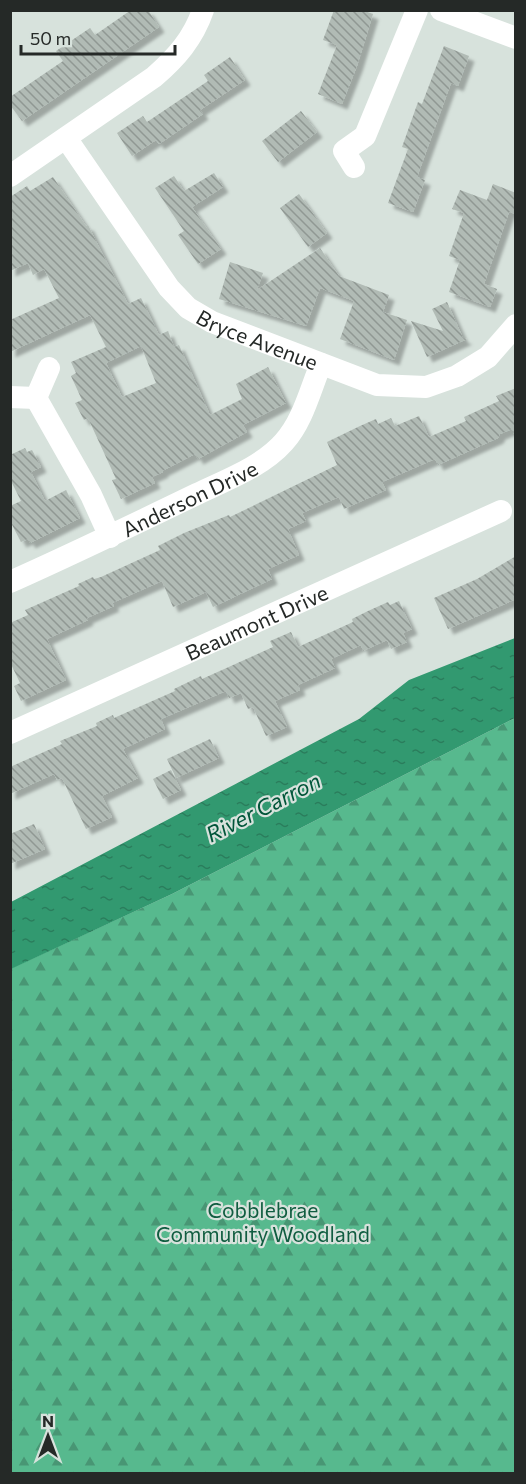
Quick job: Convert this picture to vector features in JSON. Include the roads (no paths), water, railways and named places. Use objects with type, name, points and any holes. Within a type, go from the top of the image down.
[{"type":"street","points":[[10,176],[154,77],[174,60],[189,42],[203,10]]},
{"type":"street","points":[[354,167],[344,151],[365,136],[417,10]]},
{"type":"street","points":[[441,10],[516,38]]},
{"type":"street","name":"Bryce Avenue","points":[[66,138],[169,288],[188,308],[212,322],[377,385],[426,387],[458,376],[488,357],[516,325]]},
{"type":"street","name":"Anderson Drive","points":[[10,582],[110,537],[244,471],[267,457],[284,442],[299,420],[321,364]]},
{"type":"street","points":[[36,398],[49,368]]},
{"type":"street","points":[[10,397],[36,398]]},
{"type":"street","points":[[36,398],[91,495],[110,537]]},
{"type":"street","name":"Beaumont Drive","points":[[10,733],[501,511]]},
{"type":"water","name":"River Carron","points":[[515,638],[515,718],[172,894],[11,969],[11,902],[359,719],[409,680]]},
{"type":"park label","name":"Cobblebrae Community Woodland","points":[[263,1221]]}]
